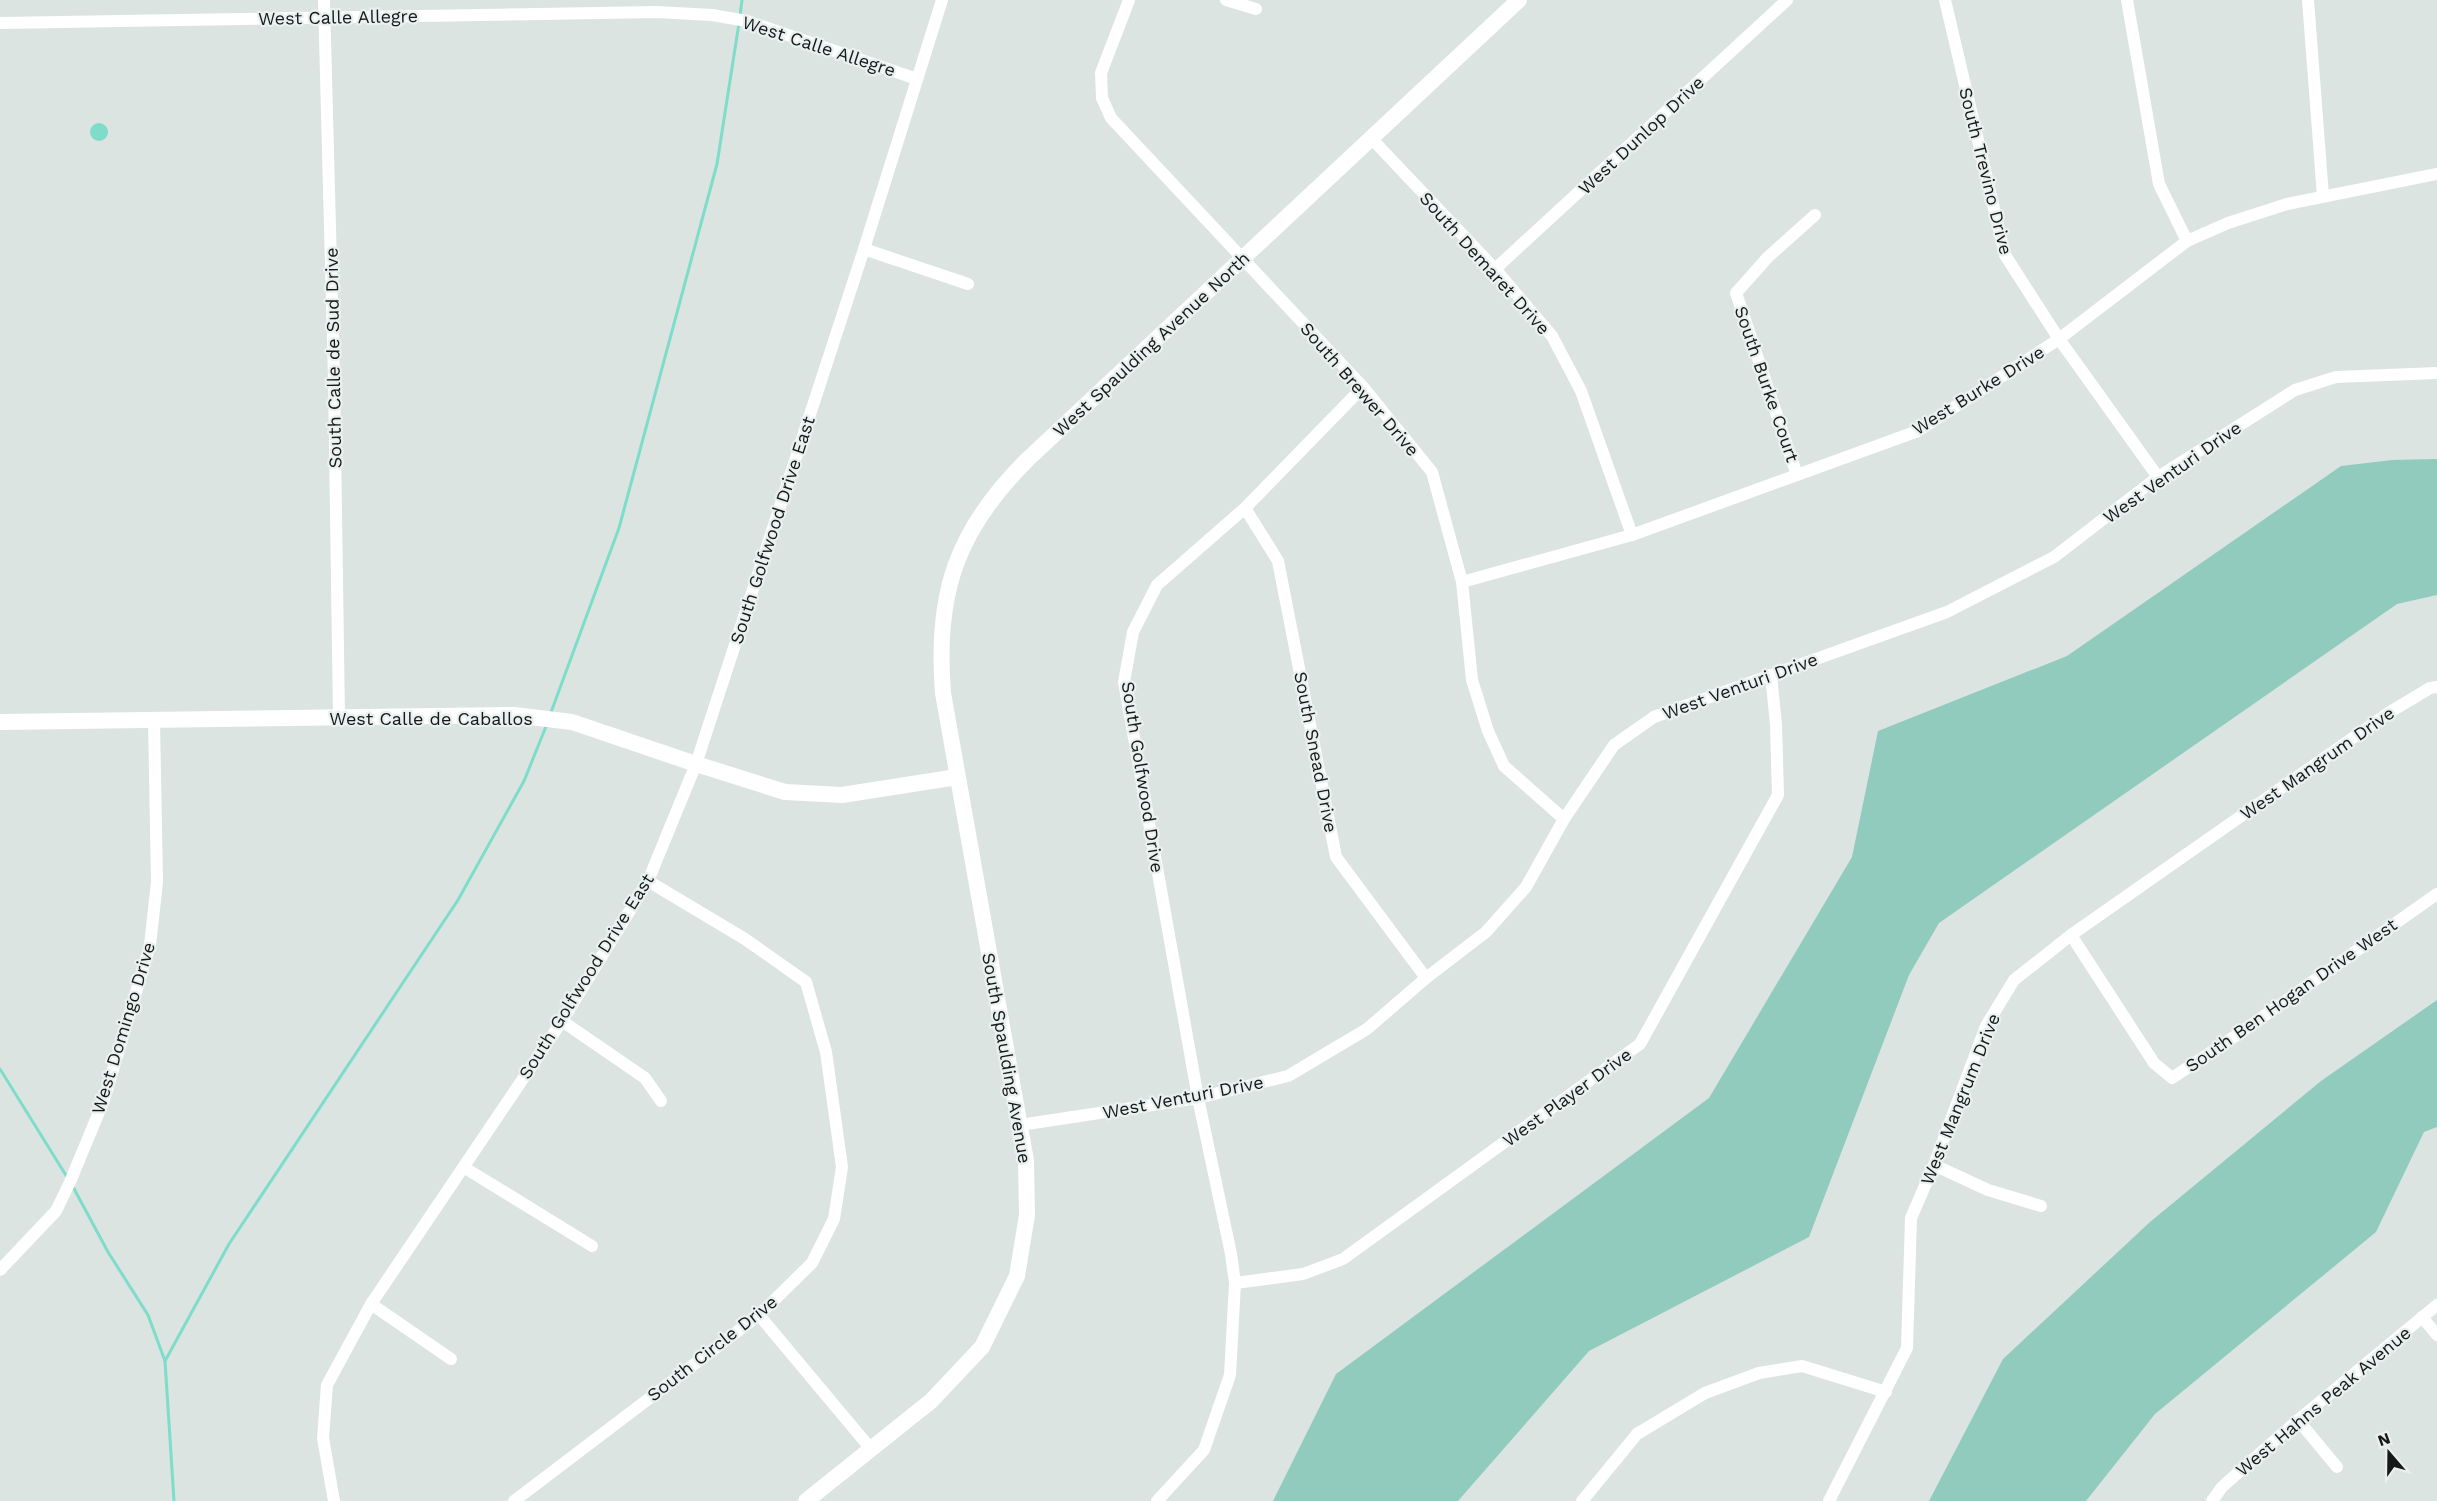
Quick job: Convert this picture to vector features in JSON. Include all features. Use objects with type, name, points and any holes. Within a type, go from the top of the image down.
[{"type":"street","name":"South Calle de Sud Drive","points":[[324,0],[334,378],[339,716]]},
{"type":"street","name":"South Golfwood Drive East","points":[[334,1501],[323,1438],[327,1385],[371,1304],[465,1168],[562,1021],[648,881],[696,764],[864,249],[942,0]]},
{"type":"street","name":"South Brewer Drive","points":[[1129,0],[1101,73],[1102,98],[1110,118],[1363,387],[1432,472],[1462,582],[1472,680],[1488,731],[1504,766],[1564,819]]},
{"type":"street","points":[[1226,0],[1256,9]]},
{"type":"street","name":"West Spaulding Avenue North","points":[[954,568],[980,516],[1015,472],[1519,0]]},
{"type":"street","name":"West Dunlop Drive","points":[[1495,269],[1788,0]]},
{"type":"street","name":"South Trevino Drive","points":[[1945,0],[2005,255],[2059,339],[2158,477]]},
{"type":"street","points":[[2127,0],[2159,183],[2187,242]]},
{"type":"street","points":[[2308,0],[2323,196]]},
{"type":"street","name":"West Calle Allegre","points":[[0,22],[657,12],[712,15],[747,21],[917,79]]},
{"type":"street","name":"South Demaret Drive","points":[[1371,138],[1495,269],[1552,336],[1581,391],[1632,535]]},
{"type":"street","name":"West Burke Drive","points":[[1462,582],[1632,535],[1918,431],[2059,339],[2187,242],[2228,223],[2288,204],[2437,174]]},
{"type":"street","name":"South Burke Court","points":[[1797,475],[1736,293],[1768,257],[1815,215]]},
{"type":"street","points":[[864,249],[968,284]]},
{"type":"street","name":"West Venturi Drive","points":[[1020,1125],[1198,1098],[1288,1076],[1366,1029],[1426,978],[1486,932],[1526,887],[1564,819],[1614,745],[1654,717],[1947,612],[2054,557],[2158,477],[2295,390],[2336,377],[2437,373]]},
{"type":"street","name":"South Golfwood Drive","points":[[1157,1501],[1204,1450],[1230,1375],[1235,1283],[1198,1098],[1124,682],[1133,632],[1157,585],[1245,508],[1363,387]]},
{"type":"street","name":"South Snead Drive","points":[[1245,508],[1278,561],[1336,857],[1426,978]]},
{"type":"street","name":"South Spaulding Avenue","points":[[806,1501],[931,1401],[982,1347],[1017,1276],[1027,1215],[1026,1161],[943,693],[940,665],[942,616],[954,568]]},
{"type":"street","name":"West Player Drive","points":[[1235,1283],[1303,1274],[1343,1259],[1640,1044],[1778,795],[1776,725],[1771,675]]},
{"type":"street","name":"West Mangrum Drive","points":[[1829,1501],[1907,1348],[1911,1218],[1934,1165],[1986,1026],[2014,980],[2071,935],[2390,712],[2430,688],[2437,687]]},
{"type":"street","name":"West Calle de Caballos","points":[[0,722],[514,715],[572,722],[785,792],[843,795],[957,777]]},
{"type":"street","name":"West Domingo Drive","points":[[0,1270],[56,1211],[70,1182],[104,1100],[150,945],[157,882],[154,720]]},
{"type":"street","name":"South Circle Drive","points":[[514,1501],[759,1315],[812,1263],[834,1219],[842,1167],[826,1052],[806,982],[745,939],[648,881]]},
{"type":"street","name":"South Ben Hogan Drive West","points":[[2071,935],[2154,1063],[2172,1078],[2246,1029],[2437,894]]},
{"type":"street","points":[[562,1021],[645,1078],[661,1101]]},
{"type":"street","points":[[1934,1165],[1988,1190],[2041,1206]]},
{"type":"street","points":[[465,1168],[592,1246]]},
{"type":"street","points":[[371,1304],[451,1359]]},
{"type":"street","name":"West Hahns Peak Avenue","points":[[2212,1501],[2222,1487],[2298,1420],[2437,1305]]},
{"type":"street","points":[[759,1315],[871,1449]]},
{"type":"street","points":[[2422,1317],[2437,1335]]},
{"type":"street","points":[[1582,1501],[1637,1434],[1705,1393],[1760,1373],[1802,1366],[1886,1392]]},
{"type":"street","points":[[2298,1420],[2337,1467]]},
{"type":"shaded area","points":[[99,123],[105,126],[108,132],[105,138],[99,141],[93,138],[90,132],[93,126]]},
{"type":"shaded area","points":[[2437,459],[2437,595],[2397,604],[1939,923],[1909,975],[1809,1237],[1589,1351],[1458,1501],[1273,1501],[1336,1374],[1709,1098],[1852,857],[1878,731],[2067,656],[2341,466],[2392,460]]},
{"type":"shaded area","points":[[2437,1000],[2437,1127],[2424,1132],[2376,1232],[2155,1414],[2086,1501],[1929,1501],[2003,1359],[2150,1222],[2321,1081]]},
{"type":"waterway","points":[[740,16],[742,0]]},
{"type":"waterway","points":[[550,715],[619,528],[717,164],[739,23]]},
{"type":"waterway","points":[[174,1501],[165,1361],[229,1244],[458,900],[524,781],[547,724]]},
{"type":"waterway","points":[[0,1069],[67,1177]]},
{"type":"waterway","points":[[72,1185],[108,1252],[148,1315],[165,1361]]}]
